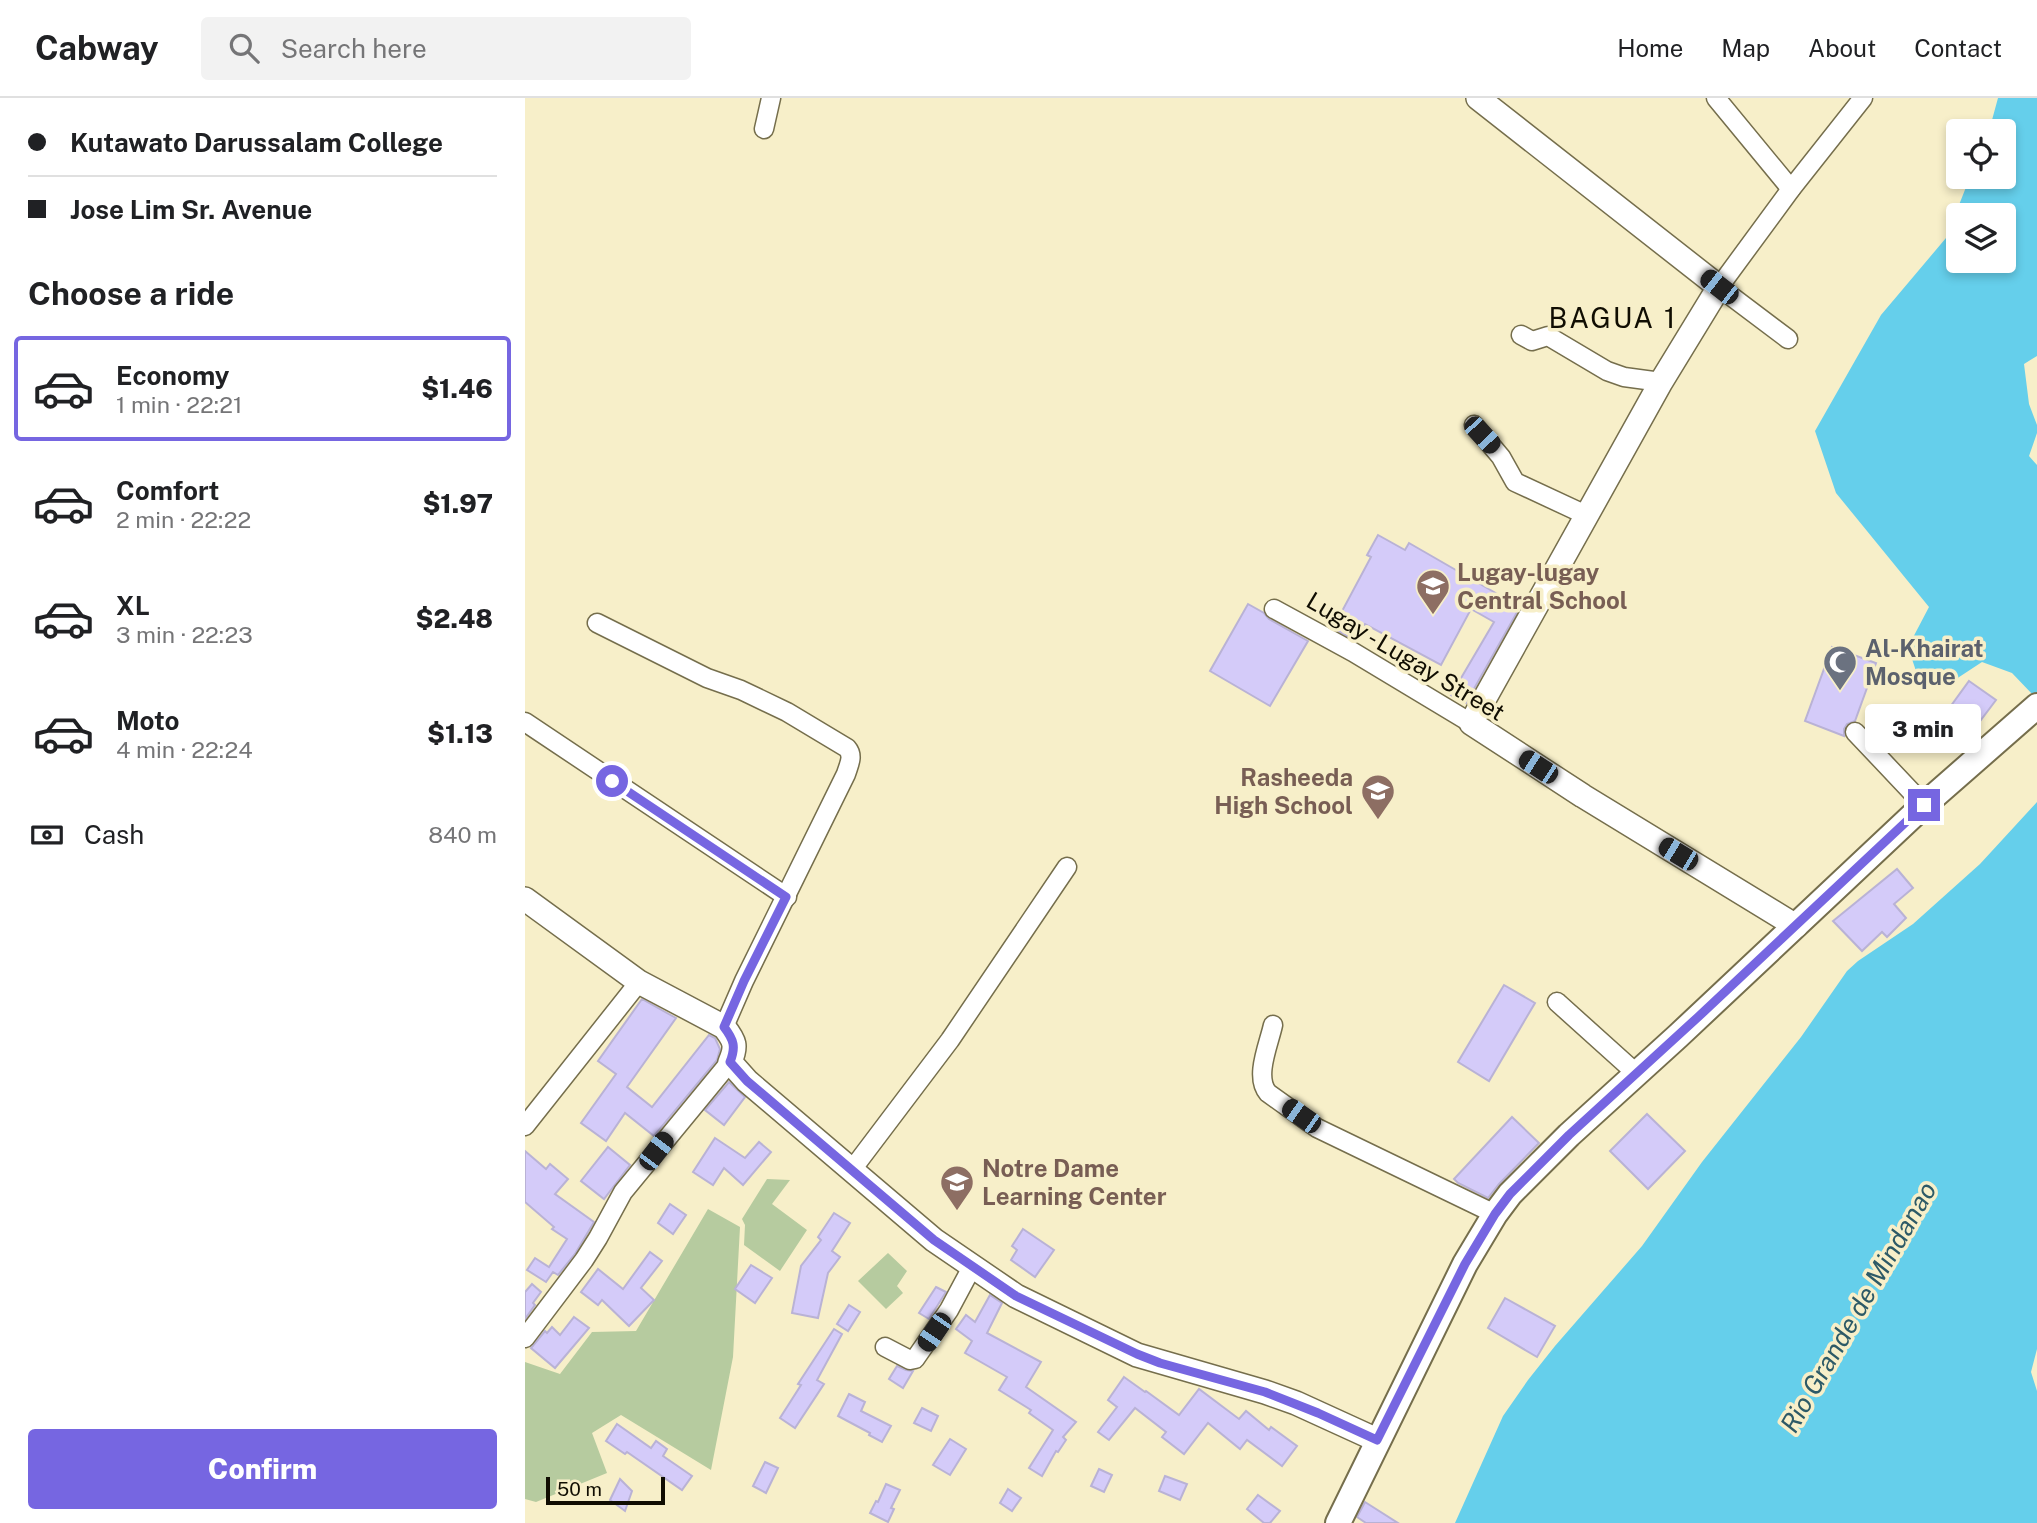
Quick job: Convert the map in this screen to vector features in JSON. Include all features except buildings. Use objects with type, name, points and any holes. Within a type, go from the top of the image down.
[{"type":"main road","points":[[1338,1523],[1465,1264],[1495,1214],[1531,1171],[1924,805],[2037,706]]},
{"type":"street","points":[[764,129],[771,98]]},
{"type":"street","points":[[1478,98],[1788,340]]},
{"type":"street","points":[[1716,98],[1791,189]]},
{"type":"street","points":[[1471,723],[1661,382],[1719,287],[1791,189],[1863,98]]},
{"type":"street","points":[[1521,335],[1532,341],[1548,336],[1607,371],[1624,377],[1661,382]]},
{"type":"street","points":[[1474,425],[1501,457],[1515,482],[1586,515]]},
{"type":"street","name":"Lugay - Lugay Street","points":[[1274,609],[1353,652],[1471,723],[1583,796],[1796,926]]},
{"type":"street","points":[[597,623],[707,678],[741,690],[787,712],[850,751],[852,758],[846,774],[724,1027]]},
{"type":"street","points":[[525,722],[786,897]]},
{"type":"street","points":[[1855,732],[1924,805]]},
{"type":"street","points":[[851,1171],[950,1040],[1067,867]]},
{"type":"street","points":[[525,899],[639,982],[724,1027],[735,1047],[730,1062],[623,1192],[584,1260],[525,1338]]},
{"type":"street","points":[[525,1126],[639,982]]},
{"type":"street","points":[[1557,1002],[1637,1074]]},
{"type":"street","points":[[1273,1025],[1261,1074],[1263,1088],[1268,1093],[1317,1128],[1495,1214]]},
{"type":"street","points":[[730,1062],[747,1081],[934,1240],[1016,1296],[1137,1354],[1265,1392],[1377,1440]]},
{"type":"street","points":[[885,1348],[910,1360],[915,1359],[949,1310],[972,1268]]},
{"type":"green space","points":[[767,1179],[790,1180],[772,1204],[807,1230],[780,1271],[744,1245],[745,1225],[742,1219]]},
{"type":"green space","points":[[708,1209],[740,1227],[733,1357],[711,1470],[621,1415],[592,1433],[607,1473],[536,1502],[525,1499],[525,1362],[560,1374],[592,1332],[636,1331]]},
{"type":"green space","points":[[888,1253],[907,1271],[897,1286],[903,1293],[886,1309],[858,1281]]},
{"type":"water","points":[[1998,98],[2037,98],[2037,356],[2024,364],[2029,404],[2037,425],[2029,456],[2037,465],[2037,699],[2012,673],[1982,662],[1947,685],[1918,677],[1908,647],[1929,607],[1836,493],[1815,431],[1881,315],[1946,238],[1946,273],[2016,273],[2016,203],[1960,203],[1965,189],[2016,189],[2016,119],[1992,119]]},
{"type":"water","name":"Rio Grande de Mindanao","points":[[2037,802],[2037,1349],[2031,1372],[2037,1391],[2037,1523],[1455,1523],[1503,1416],[1528,1380],[1642,1246],[1702,1162],[1801,1037],[1847,971],[1913,924],[1980,864]]},
{"type":"place","name":"Lugay-lugay Central School","points":[[1433,616]]},
{"type":"place","name":"Al-Khairat Mosque","points":[[1840,692]]},
{"type":"place","name":"Rasheeda High School","points":[[1378,821]]},
{"type":"place","name":"Notre Dame Learning Center","points":[[957,1212]]},
{"type":"district","name":"BAGUA 1","points":[[1613,317]]},
{"type":"route","points":[[612,781],[786,897],[724,1027],[735,1047],[730,1062],[747,1081],[890,1205],[972,1268],[1016,1296],[1091,1333],[1160,1363],[1296,1403],[1377,1440],[1465,1264],[1510,1194],[1569,1135],[1924,805]]}]
